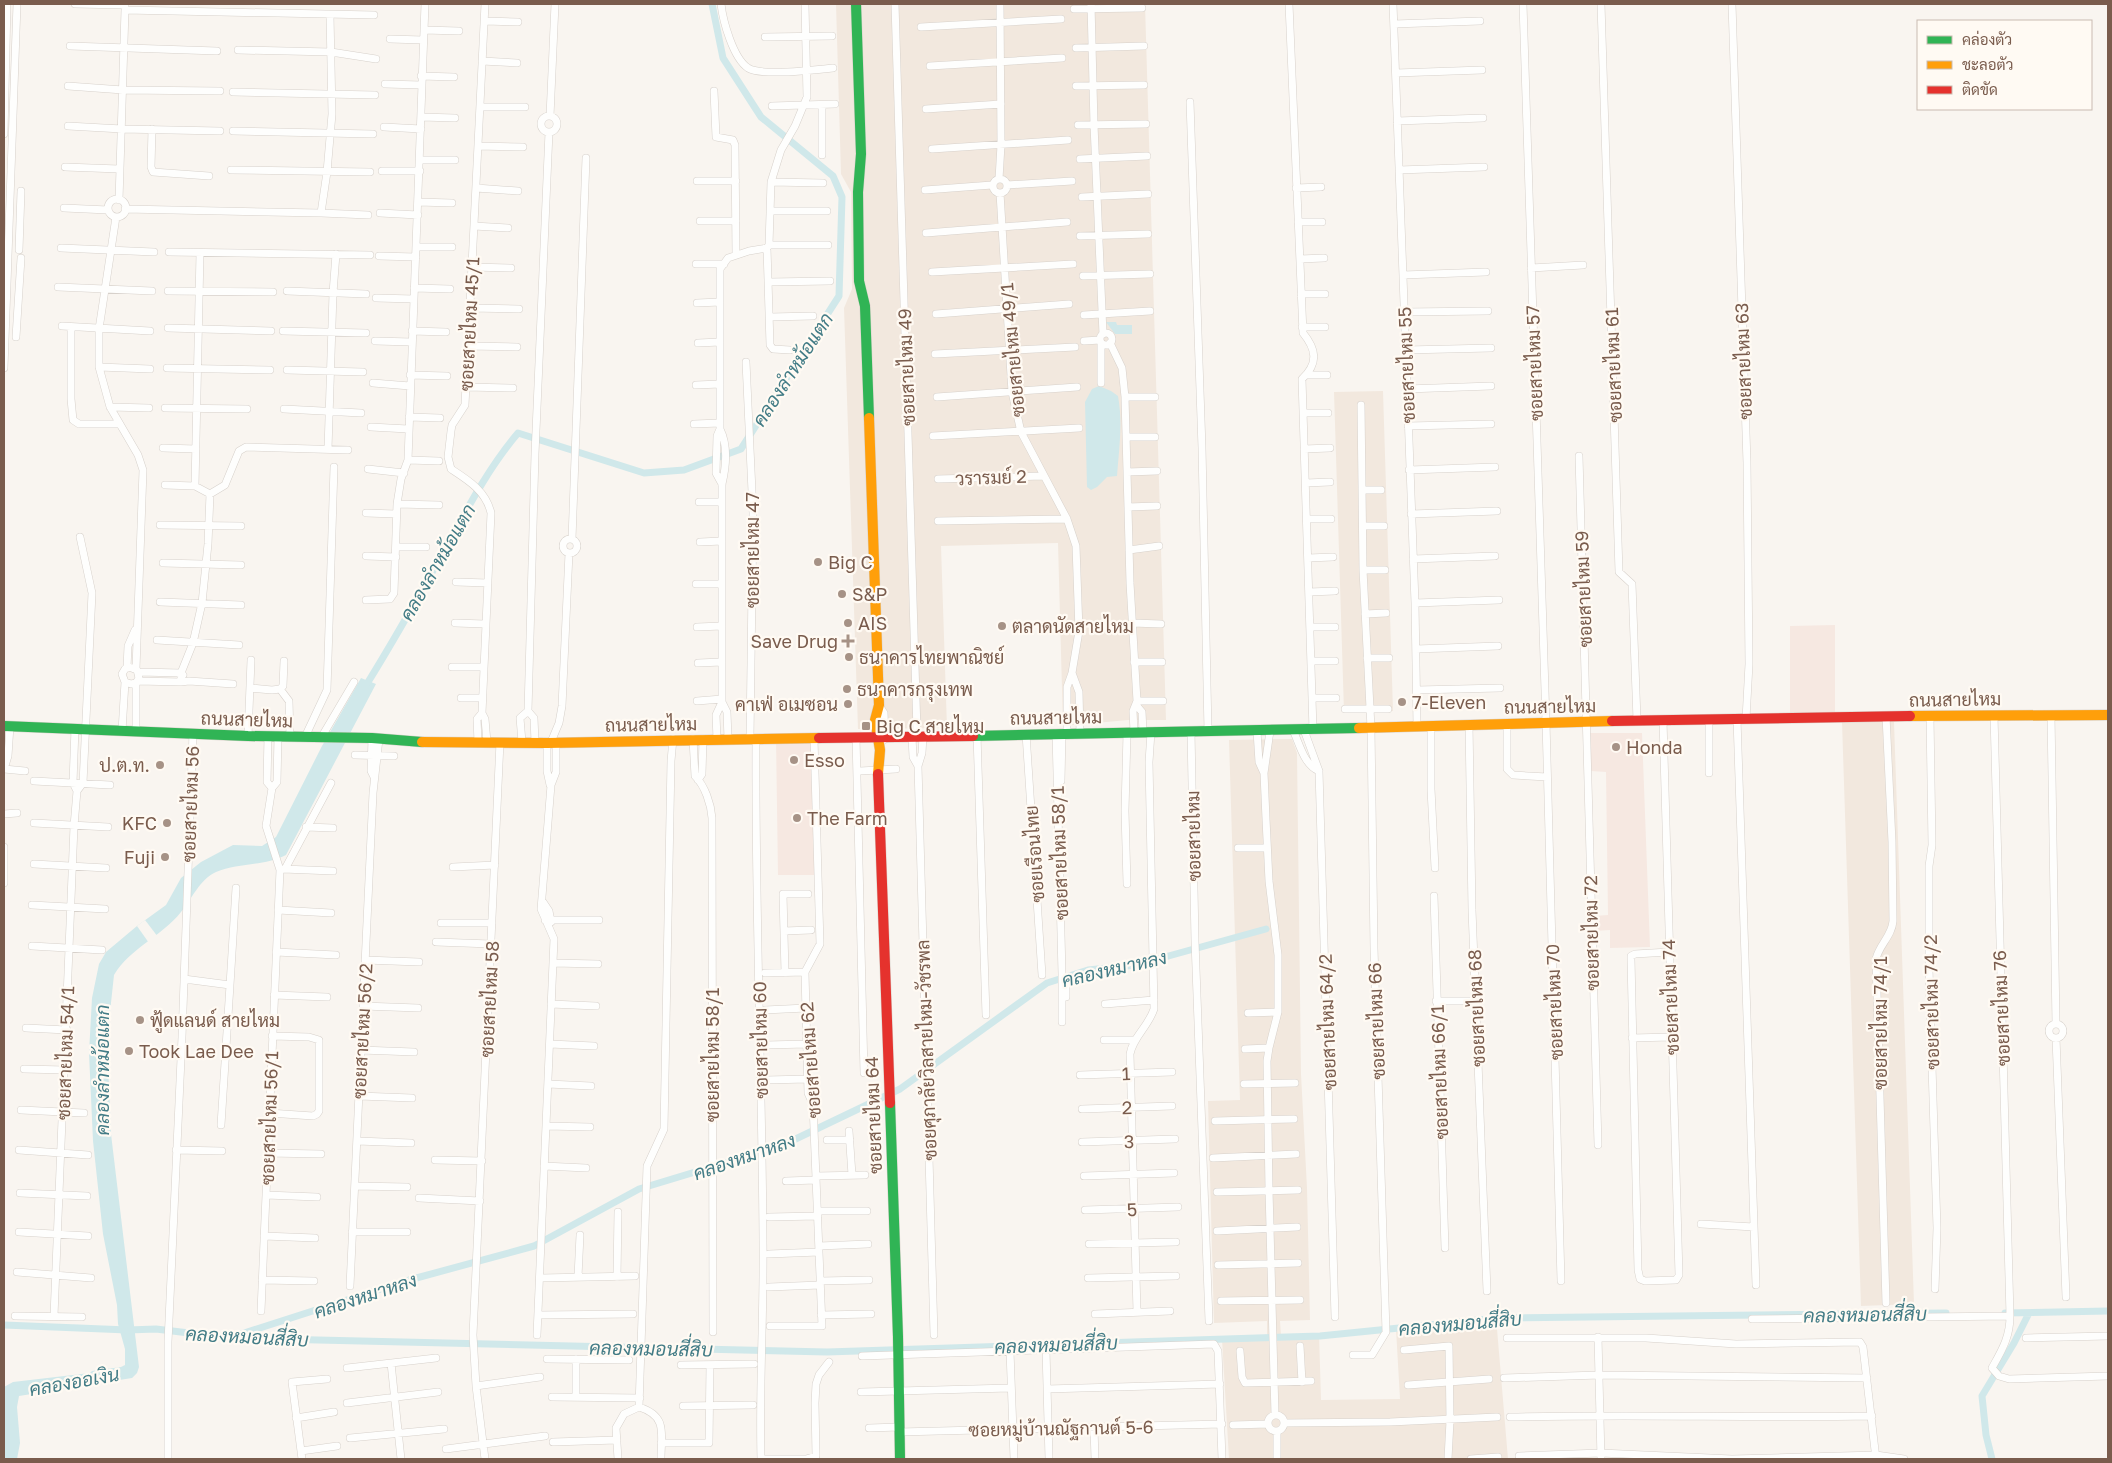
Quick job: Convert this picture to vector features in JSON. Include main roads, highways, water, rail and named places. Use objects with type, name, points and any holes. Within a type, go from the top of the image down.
[{"type":"main road","name":"ซอยสายไหม 64","points":[[856,4],[861,154],[858,192],[859,281],[865,306],[879,705],[875,713],[881,740],[878,770],[898,1337],[900,1459]]},
{"type":"main road","name":"ถนนสายไหม","points":[[7,726],[248,736],[375,738],[414,742],[551,742],[856,737],[881,740],[917,735],[977,736],[1062,733],[1270,731],[1587,721],[1994,714],[2108,715]]},
{"type":"water","points":[[1106,322],[1116,322],[1117,325],[1132,325],[1132,334],[1115,334]]},
{"type":"water","points":[[1099,386],[1118,396],[1120,446],[1117,476],[1107,477],[1091,490],[1087,487],[1085,402],[1092,389]]},
{"type":"water","name":"คลองออเงิน","points":[[361,678],[376,684],[286,855],[278,859],[224,869],[210,875],[173,921],[128,958],[114,975],[107,1040],[111,1134],[139,1367],[137,1373],[132,1378],[19,1396],[17,1407],[20,1443],[17,1459],[4,1459],[4,1387],[13,1382],[90,1373],[92,1371],[125,1365],[125,1349],[118,1324],[117,1305],[103,1234],[93,1141],[89,1053],[92,998],[99,964],[106,952],[166,905],[181,878],[201,862],[233,845],[262,846],[276,837],[322,746]]},
{"type":"waterway","name":"คลองลำหม้อแตก","points":[[365,687],[406,619],[479,489],[497,460],[518,433],[644,473],[684,470],[741,449],[839,296],[842,197],[833,176],[761,117],[723,58],[712,4]]},
{"type":"waterway","name":"คลองหมาหลง","points":[[235,1336],[409,1280],[534,1246],[639,1189],[781,1146],[900,1089],[1047,983],[1088,970],[1136,965],[1266,929]]},
{"type":"waterway","name":"คลองหมอนสี่สิบ","points":[[2005,1313],[2108,1311]]},
{"type":"waterway","name":"คลองหมอนสี่สิบ","points":[[4,1325],[128,1330],[156,1329],[230,1338],[827,1352],[1320,1336],[1498,1318],[1946,1313]]},
{"type":"waterway","points":[[1992,1459],[1986,1435],[1982,1396],[2014,1343],[2029,1313]]},
{"type":"place","name":"Big C","points":[[818,562]]},
{"type":"place","name":"S&P","points":[[842,594]]},
{"type":"place","name":"AIS","points":[[848,623]]},
{"type":"place","name":"ตลาดนัดสายไหม","points":[[1002,626]]},
{"type":"place","name":"Save Drug","points":[[848,641]]},
{"type":"place","name":"ธนาคารไทยพาณิชย์","points":[[849,657]]},
{"type":"place","name":"ธนาคารกรุงเทพ","points":[[847,689]]},
{"type":"place","name":"7-Eleven","points":[[1402,702]]},
{"type":"place","name":"คาเฟ่ อเมซอน","points":[[848,704]]},
{"type":"place","name":"Big C สายไหม","points":[[866,726]]},
{"type":"place","name":"Honda","points":[[1616,747]]},
{"type":"place","name":"Esso","points":[[794,760]]},
{"type":"place","name":"ป.ต.ท.","points":[[160,765]]},
{"type":"place","name":"The Farm","points":[[797,818]]},
{"type":"place","name":"KFC","points":[[167,823]]},
{"type":"place","name":"Fuji","points":[[165,857]]},
{"type":"place","name":"ฟู้ดแลนด์ สายไหม","points":[[140,1020]]},
{"type":"place","name":"Took Lae Dee","points":[[129,1051]]}]
